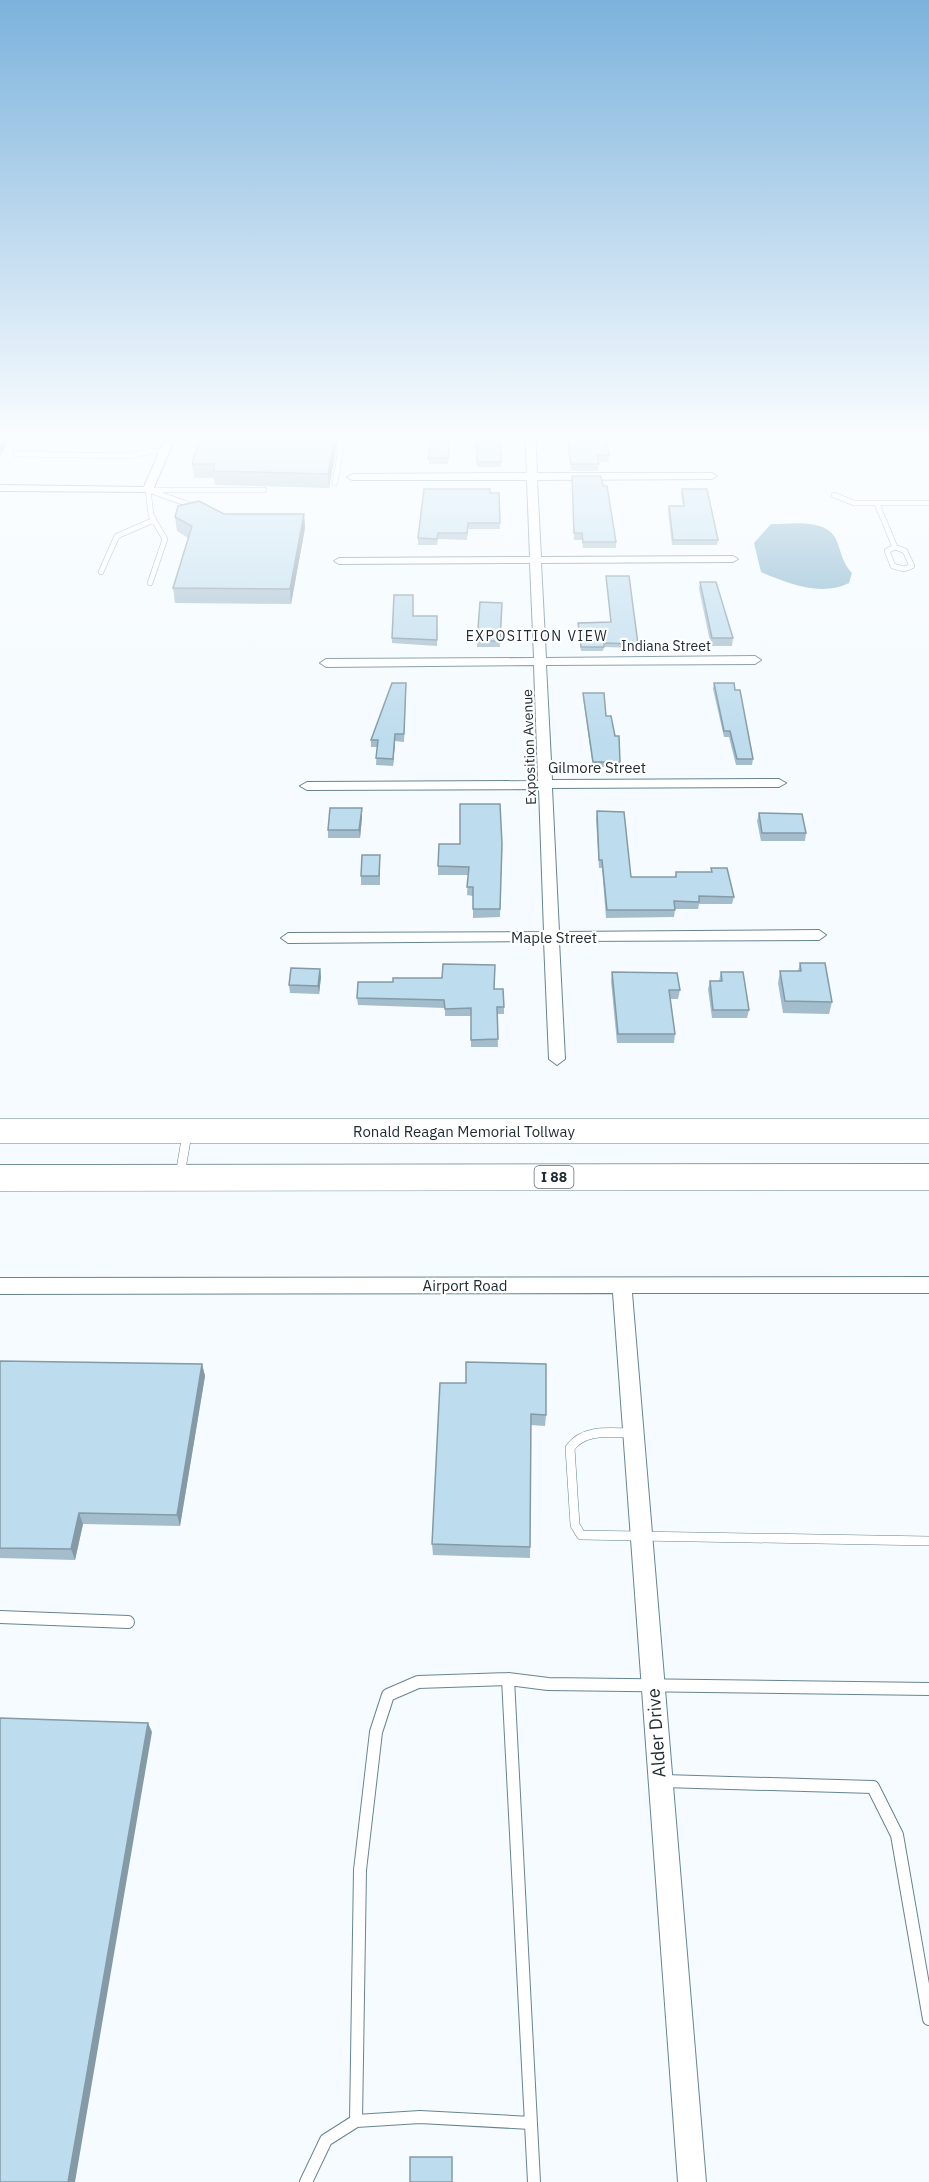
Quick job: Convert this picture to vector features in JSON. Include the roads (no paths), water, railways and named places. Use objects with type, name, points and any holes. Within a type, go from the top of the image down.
[{"type":"highway","name":"Ronald Reagan Memorial Tollway","points":[[0,1131],[929,1131]]},
{"type":"highway","name":"I 88","points":[[0,1178],[929,1177]]},
{"type":"street","name":"Exposition Avenue","points":[[535,536],[557,1059]]},
{"type":"street","points":[[339,561],[733,560]]},
{"type":"street","name":"Indiana Street","points":[[326,663],[755,660]]},
{"type":"street","name":"Gilmore Street","points":[[307,786],[779,783]]},
{"type":"street","name":"Maple Street","points":[[288,939],[819,935]]},
{"type":"street","name":"Alder Drive","points":[[622,1285],[692,2182]]},
{"type":"street","name":"Airport Road","points":[[0,1286],[929,1285]]},
{"type":"lane","points":[[101,572],[115,536]]},
{"type":"lane","points":[[150,583],[165,539],[163,536]]},
{"type":"lane","points":[[890,536],[895,547],[905,551],[912,566],[904,569],[893,566],[887,551],[895,547]]},
{"type":"lane","points":[[180,1178],[188,1131]]},
{"type":"lane","points":[[632,1433],[582,1435],[573,1440],[570,1448],[575,1525],[581,1535],[929,1541]]},
{"type":"lane","points":[[0,1617],[128,1622]]},
{"type":"lane","points":[[508,1679],[534,2182]]},
{"type":"lane","points":[[356,2121],[360,1870],[376,1732],[388,1695],[418,1682],[508,1679],[548,1684],[929,1689]]},
{"type":"lane","points":[[660,1780],[873,1787],[897,1835],[929,2019]]},
{"type":"lane","points":[[306,2182],[326,2140],[356,2121],[420,2117],[531,2123]]},
{"type":"water","points":[[760,536],[834,536],[845,563],[852,573],[849,583],[827,589],[816,589],[793,584],[761,572],[754,543]]},
{"type":"district","name":"EXPOSITION VIEW","points":[[537,636]]}]
